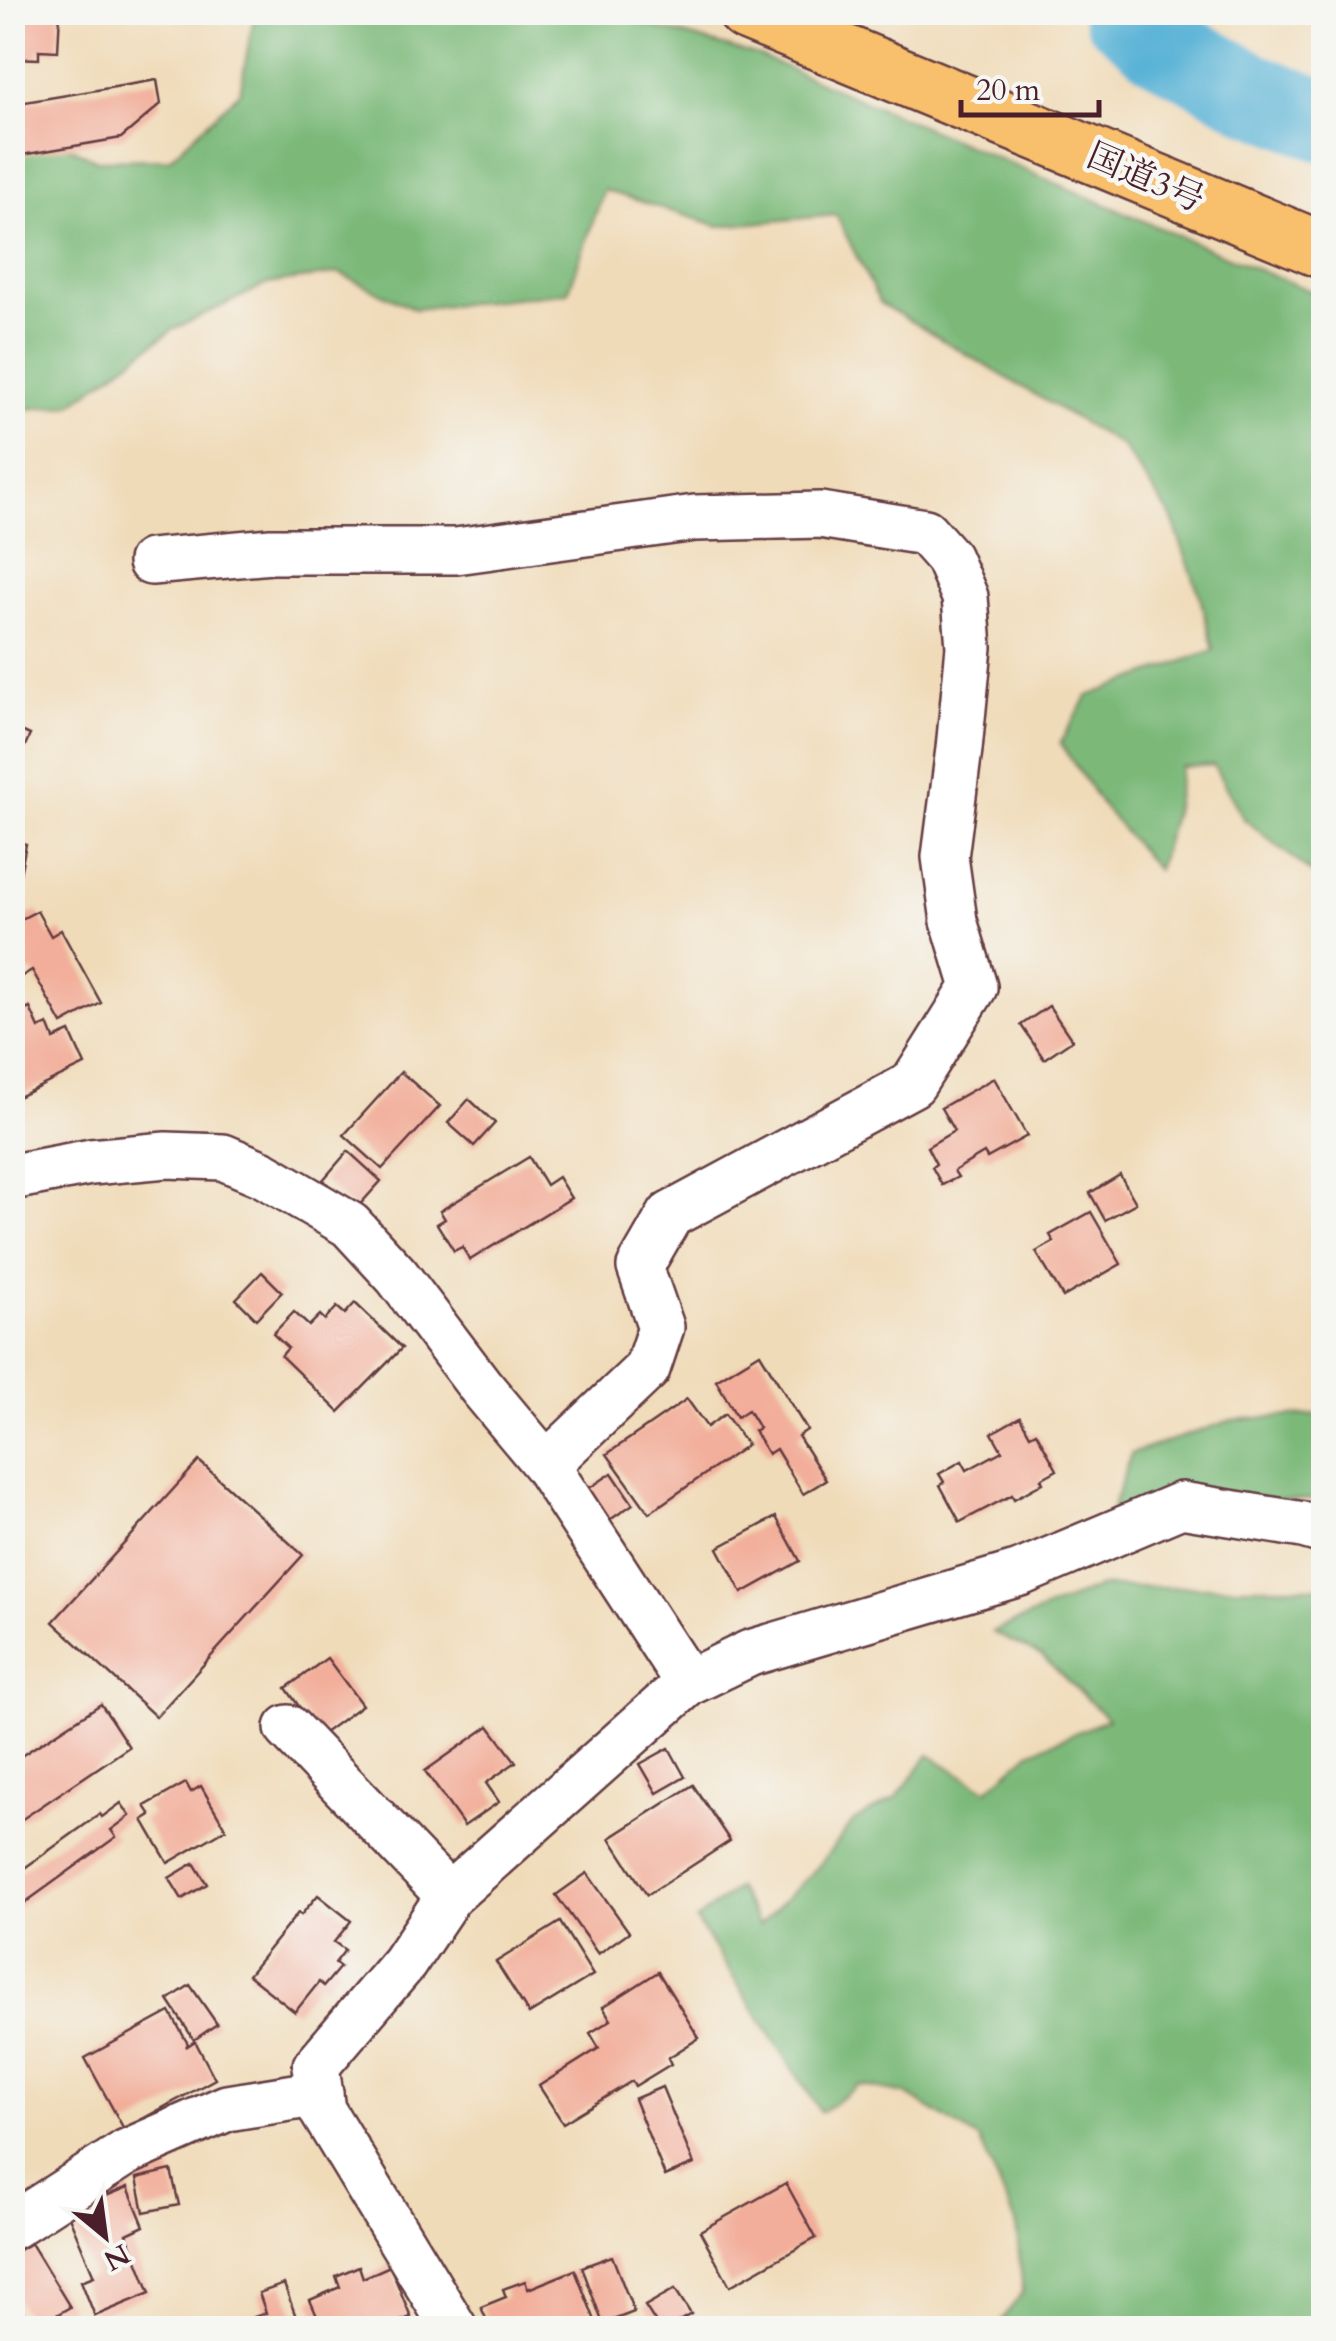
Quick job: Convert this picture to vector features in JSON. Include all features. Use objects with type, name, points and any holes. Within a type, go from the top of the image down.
[{"type":"highway","name":"国道3号","points":[[746,12],[1324,250]]},
{"type":"street","points":[[151,562],[272,551],[456,551],[694,518],[820,515],[925,532],[954,571],[965,597],[968,647],[946,857],[954,921],[974,987],[913,1084],[670,1216],[640,1267],[661,1327],[647,1369],[546,1465]]},
{"type":"street","points":[[12,1177],[91,1162],[166,1155],[222,1157],[263,1174],[350,1225],[397,1276],[546,1465],[688,1684]]},
{"type":"street","points":[[454,2328],[322,2110],[316,2066],[404,1963],[449,1896],[688,1684],[750,1652],[1020,1574],[1181,1505],[1324,1531]]},
{"type":"street","points":[[288,1728],[449,1896]]},
{"type":"street","points":[[12,2226],[126,2152],[227,2108],[320,2094]]},
{"type":"green space","points":[[270,13],[604,13],[759,56],[1323,296],[1323,882],[1244,819],[1213,765],[1181,767],[1174,812],[1157,870],[1103,807],[1060,743],[1088,696],[1214,650],[1199,593],[1171,516],[1122,446],[880,303],[836,215],[719,226],[604,190],[568,292],[415,309],[339,273],[267,284],[172,330],[70,405],[13,410],[12,108],[40,133],[96,160],[169,159],[240,92],[253,22]]},
{"type":"green space","points":[[1323,1414],[1323,1500],[1224,1498],[1111,1512],[1131,1454],[1232,1420]]},
{"type":"green space","points":[[1099,1587],[1323,1587],[1324,2085],[1310,2094],[1306,2152],[1323,2206],[1323,2328],[996,2328],[1023,2292],[1016,2223],[979,2139],[906,2094],[860,2085],[821,2112],[696,1920],[737,1888],[759,1925],[817,1868],[854,1821],[896,1798],[929,1755],[987,1790],[1030,1752],[1108,1719],[1042,1656],[992,1632]]},
{"type":"building","points":[[12,12],[60,12],[58,51],[39,50],[39,59],[12,58]]},
{"type":"building","points":[[157,80],[161,104],[121,138],[22,155],[13,104]]},
{"type":"building","points":[[12,727],[30,735],[16,765],[12,763]]},
{"type":"building","points":[[12,841],[26,844],[14,905],[12,905]]},
{"type":"building","points":[[37,911],[51,936],[61,930],[101,1003],[62,1024],[32,970],[22,976],[12,960],[12,924]]},
{"type":"building","points":[[1049,1006],[1072,1040],[1044,1059],[1021,1025]]},
{"type":"building","points":[[30,1008],[39,1028],[48,1024],[54,1039],[70,1032],[85,1065],[12,1100],[12,1016]]},
{"type":"building","points":[[401,1072],[440,1106],[382,1169],[344,1135]]},
{"type":"building","points":[[994,1078],[1027,1136],[987,1158],[984,1153],[954,1171],[958,1177],[942,1185],[927,1147],[954,1131],[941,1108]]},
{"type":"building","points":[[469,1099],[495,1123],[474,1146],[448,1123]]},
{"type":"building","points":[[348,1151],[381,1181],[355,1210],[323,1180]]},
{"type":"building","points":[[529,1157],[546,1185],[558,1177],[571,1198],[470,1260],[462,1247],[454,1251],[437,1224],[445,1219],[440,1211]]},
{"type":"building","points":[[1120,1175],[1136,1203],[1105,1220],[1090,1193]]},
{"type":"building","points":[[1091,1212],[1121,1264],[1063,1297],[1036,1252],[1054,1242],[1050,1235]]},
{"type":"building","points":[[262,1272],[282,1292],[256,1319],[236,1299]]},
{"type":"building","points":[[355,1303],[402,1348],[339,1412],[281,1356],[288,1348],[273,1334],[294,1312],[309,1326],[320,1315],[325,1320],[337,1307],[345,1314]]},
{"type":"building","points":[[760,1353],[807,1430],[798,1436],[826,1480],[803,1494],[776,1449],[768,1454],[754,1431],[759,1428],[748,1410],[737,1417],[716,1380]]},
{"type":"building","points":[[687,1399],[707,1427],[725,1414],[747,1445],[649,1513],[607,1454]]},
{"type":"building","points":[[1020,1417],[1030,1435],[1036,1432],[1057,1470],[1014,1499],[1012,1495],[960,1522],[940,1485],[944,1482],[939,1474],[962,1461],[967,1470],[1002,1451],[992,1433]]},
{"type":"building","points":[[199,1461],[303,1555],[156,1717],[53,1622]]},
{"type":"building","points":[[612,1473],[633,1504],[604,1524],[582,1493]]},
{"type":"building","points":[[776,1517],[800,1561],[742,1593],[718,1548]]},
{"type":"building","points":[[327,1658],[362,1705],[320,1736],[286,1688]]},
{"type":"building","points":[[101,1704],[129,1747],[12,1826],[12,1762]]},
{"type":"building","points":[[489,1726],[516,1762],[486,1783],[499,1802],[464,1826],[425,1771]]},
{"type":"building","points":[[669,1748],[685,1777],[657,1793],[640,1764]]},
{"type":"building","points":[[186,1783],[191,1792],[201,1786],[226,1829],[168,1863],[143,1820],[151,1815],[145,1806]]},
{"type":"building","points":[[693,1785],[730,1841],[647,1895],[610,1838]]},
{"type":"building","points":[[121,1803],[130,1816],[111,1830],[116,1837],[12,1912],[12,1877]]},
{"type":"building","points":[[194,1863],[207,1884],[182,1899],[169,1878]]},
{"type":"building","points":[[587,1873],[629,1932],[598,1954],[556,1895]]},
{"type":"building","points":[[318,1895],[351,1921],[334,1942],[345,1950],[335,1963],[340,1967],[324,1986],[319,1982],[295,2012],[248,1975],[298,1913],[301,1915]]},
{"type":"building","points":[[560,1922],[593,1975],[529,2014],[496,1962]]},
{"type":"building","points":[[658,1972],[699,2038],[668,2058],[671,2064],[635,2086],[632,2081],[563,2123],[539,2086],[599,2048],[590,2033],[611,2020],[603,2007]]},
{"type":"building","points":[[190,1985],[217,2024],[194,2040],[168,2000]]},
{"type":"building","points":[[170,2012],[188,2044],[186,2047],[195,2041],[215,2079],[124,2129],[85,2058]]},
{"type":"building","points":[[662,2087],[694,2164],[665,2176],[634,2099]]},
{"type":"building","points":[[171,2170],[179,2205],[144,2212],[137,2178]]},
{"type":"building","points":[[786,2183],[816,2238],[730,2286],[700,2231]]},
{"type":"building","points":[[128,2187],[144,2226],[127,2234],[150,2293],[95,2316],[81,2281],[94,2276],[67,2212]]},
{"type":"building","points":[[31,2243],[70,2307],[34,2328],[12,2293],[12,2254]]},
{"type":"building","points":[[612,2256],[634,2312],[603,2324],[582,2267]]},
{"type":"building","points":[[359,2266],[363,2278],[390,2266],[411,2317],[393,2324],[395,2328],[322,2328],[310,2300],[340,2287],[336,2276]]},
{"type":"building","points":[[575,2270],[598,2328],[490,2328],[481,2307],[506,2297],[503,2289],[525,2281],[528,2289]]},
{"type":"building","points":[[284,2284],[300,2328],[207,2328],[223,2322],[225,2327],[266,2313],[259,2293]]},
{"type":"building","points":[[675,2289],[691,2314],[667,2328],[659,2328],[645,2306]]},
{"type":"waterway","points":[[1123,12],[1161,44],[1254,94],[1324,121]]}]
